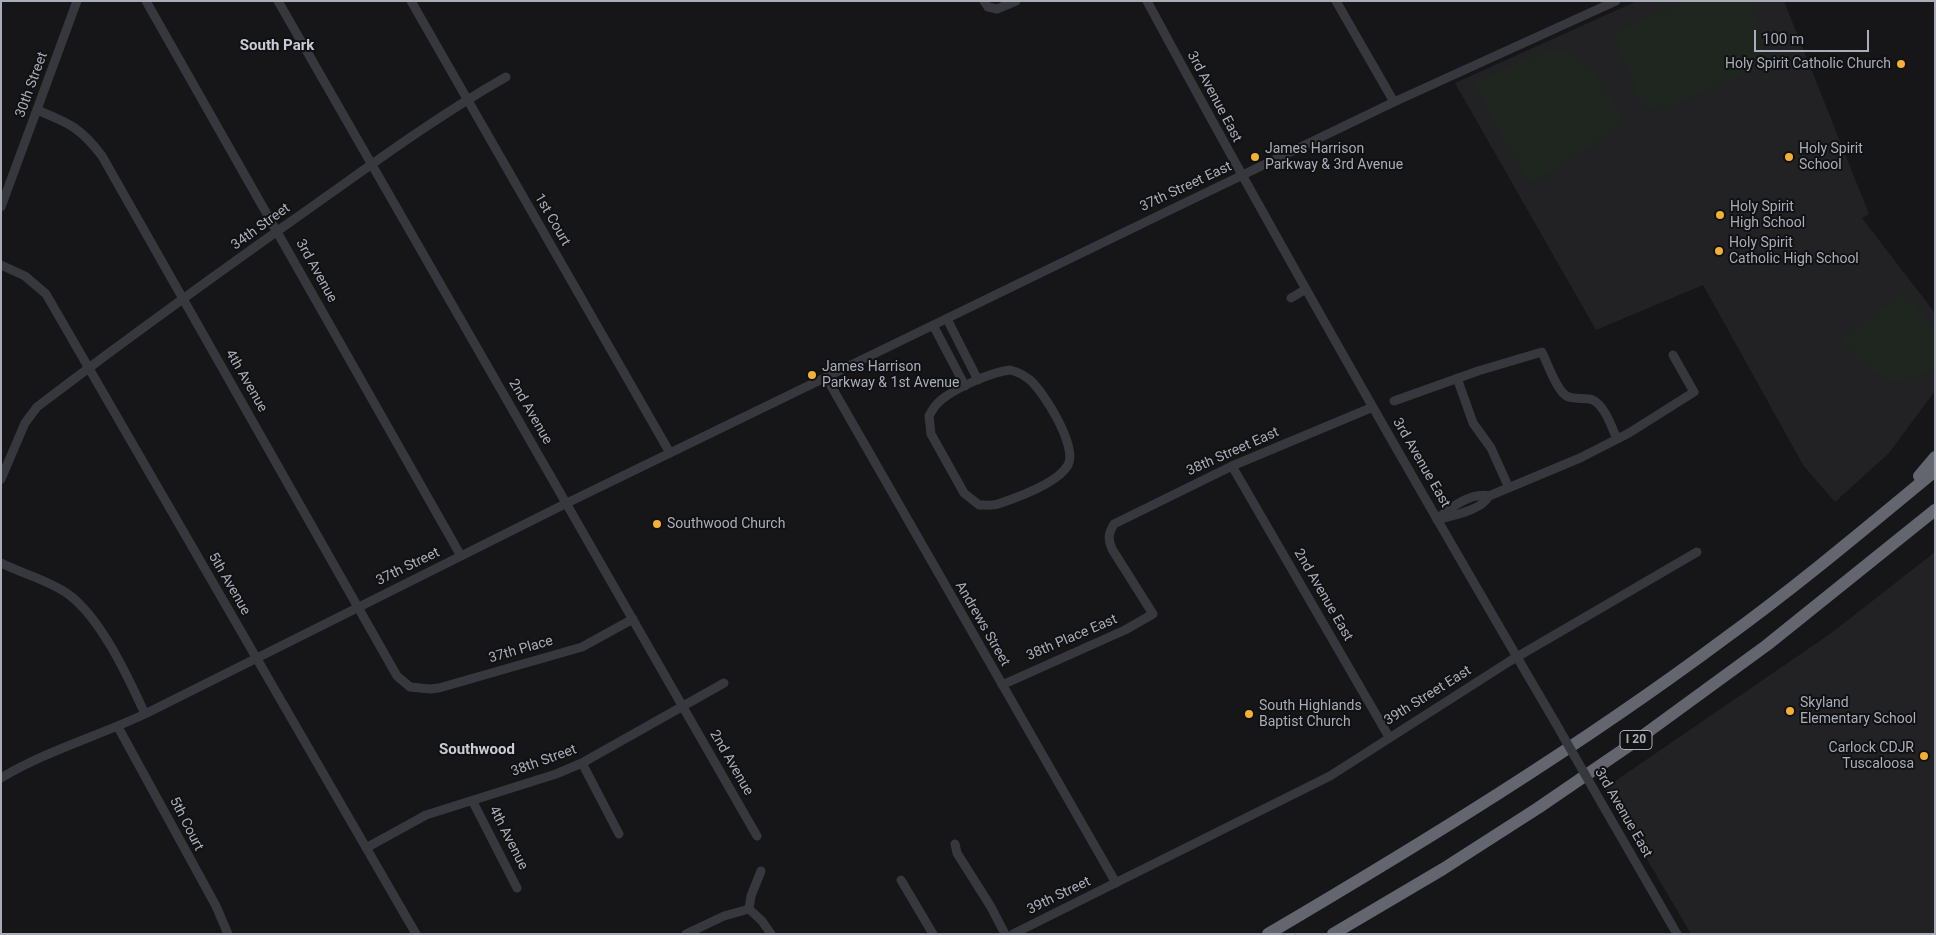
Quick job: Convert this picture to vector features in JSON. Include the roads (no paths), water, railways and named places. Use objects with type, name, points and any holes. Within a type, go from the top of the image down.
[{"type":"highway","points":[[1890,508],[1935,457]]},
{"type":"highway","name":"I 20","points":[[1268,934],[1462,817],[1584,738],[1724,640],[1798,583],[1935,471]]},
{"type":"highway","name":"I 20","points":[[1333,934],[1443,869],[1538,808],[1630,745],[1767,645],[1935,511]]},
{"type":"street","name":"30th Street","points":[[1,207],[77,1]]},
{"type":"street","name":"3rd Avenue","points":[[146,1],[462,556]]},
{"type":"street","name":"2nd Avenue","points":[[278,1],[757,836]]},
{"type":"street","name":"1st Court","points":[[411,1],[670,453]]},
{"type":"street","points":[[986,4],[997,9],[1016,1]]},
{"type":"street","name":"3rd Avenue East","points":[[1147,1],[1242,176],[1437,520],[1677,934]]},
{"type":"street","points":[[1336,1],[1394,102]]},
{"type":"street","name":"37th Street East","points":[[826,378],[1394,102],[1616,1]]},
{"type":"street","name":"34th Street","points":[[1,479],[25,423],[37,407],[88,368],[371,164],[467,99],[506,77]]},
{"type":"street","name":"4th Avenue","points":[[37,110],[69,123],[91,141],[117,180],[397,676],[410,687]]},
{"type":"street","name":"5th Avenue","points":[[1,264],[24,276],[46,294],[416,934]]},
{"type":"street","points":[[1291,298],[1306,289]]},
{"type":"street","points":[[947,319],[978,380]]},
{"type":"street","points":[[933,325],[965,386]]},
{"type":"street","points":[[1394,402],[1457,378],[1542,352],[1563,394],[1572,398],[1591,399],[1596,402],[1617,439]]},
{"type":"street","points":[[1437,520],[1448,508],[1483,494],[1489,496],[1580,458],[1661,414],[1694,392],[1673,355]]},
{"type":"street","points":[[1010,370],[1018,372],[1031,381],[1042,395],[1069,445],[1070,456],[1068,465],[1056,478],[1040,487],[996,505],[978,505],[964,493],[931,434],[929,416],[941,400],[965,386],[998,372],[1010,370]]},
{"type":"street","name":"37th Street","points":[[1,778],[33,761],[145,714],[567,503],[826,378]]},
{"type":"street","name":"Andrews Street","points":[[826,378],[1060,782],[1116,883]]},
{"type":"street","points":[[1457,378],[1473,423],[1491,448],[1509,488]]},
{"type":"street","name":"38th Street East","points":[[1153,614],[1108,541],[1109,532],[1114,524],[1232,466],[1373,407]]},
{"type":"street","name":"2nd Avenue East","points":[[1232,466],[1389,737]]},
{"type":"street","name":"39th Street East","points":[[1116,883],[1330,776],[1517,657],[1697,552]]},
{"type":"street","points":[[1,564],[51,584],[81,606],[108,643],[145,714]]},
{"type":"street","name":"38th Place East","points":[[1002,684],[1124,630],[1153,614]]},
{"type":"street","name":"37th Place","points":[[410,687],[439,688],[582,647],[633,619]]},
{"type":"street","name":"38th Street","points":[[366,848],[426,816],[474,802],[556,774],[582,763],[724,683]]},
{"type":"street","name":"5th Court","points":[[118,726],[216,906],[228,934]]},
{"type":"street","points":[[582,763],[619,834]]},
{"type":"street","name":"4th Avenue","points":[[474,802],[517,888]]},
{"type":"street","points":[[955,844],[957,852],[991,907],[1005,934]]},
{"type":"street","points":[[749,909],[751,896],[761,871]]},
{"type":"street","points":[[901,880],[933,934]]},
{"type":"street","name":"39th Street","points":[[1014,934],[1116,883]]},
{"type":"street","points":[[686,934],[724,916],[749,909]]},
{"type":"street","points":[[749,909],[762,921],[771,934]]},
{"type":"place","name":"Holy Spirit Catholic Church","points":[[1901,64]]},
{"type":"place","name":"James Harrison Parkway & 3rd Avenue","points":[[1255,157]]},
{"type":"place","name":"Holy Spirit School","points":[[1789,157]]},
{"type":"place","name":"Holy Spirit High School","points":[[1720,215]]},
{"type":"place","name":"Holy Spirit Catholic High School","points":[[1719,251]]},
{"type":"place","name":"James Harrison Parkway & 1st Avenue","points":[[812,375]]},
{"type":"place","name":"Southwood Church","points":[[657,524]]},
{"type":"place","name":"Skyland Elementary School","points":[[1790,711]]},
{"type":"place","name":"South Highlands Baptist Church","points":[[1249,714]]},
{"type":"place","name":"Carlock CDJR Tuscaloosa","points":[[1924,756]]},
{"type":"district","name":"South Park","points":[[277,46]]},
{"type":"district","name":"Southwood","points":[[477,750]]}]
